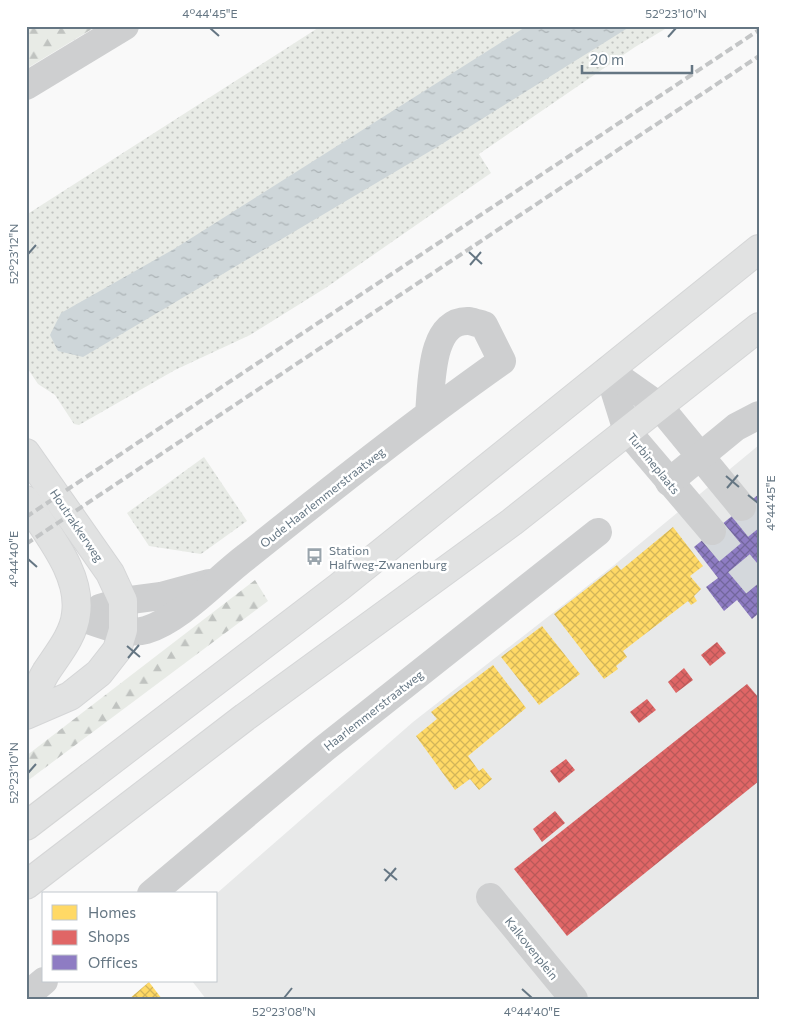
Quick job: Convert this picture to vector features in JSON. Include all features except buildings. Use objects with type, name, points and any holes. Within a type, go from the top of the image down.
[{"type":"main road","points":[[26,826],[280,634],[759,249]]},
{"type":"main road","points":[[26,885],[245,717],[512,522],[759,327]]},
{"type":"main road","name":"Houtrakkerweg","points":[[26,453],[110,574],[122,601]]},
{"type":"main road","points":[[26,500],[66,565],[76,595],[76,616],[62,649],[45,674],[27,715]]},
{"type":"main road","points":[[27,715],[70,696],[99,673],[116,650],[123,630],[122,601]]},
{"type":"street","points":[[26,86],[125,26]]},
{"type":"street","name":"Oude Haarlemmerstraatweg","points":[[76,616],[123,630],[145,630],[174,617],[215,581],[429,413],[502,361],[484,325],[469,321],[452,325],[442,336],[435,352],[429,413]]},
{"type":"street","points":[[608,370],[659,406],[742,507]]},
{"type":"street","name":"Turbineplaats","points":[[608,370],[627,431],[712,531]]},
{"type":"street","points":[[669,482],[736,427],[759,415]]},
{"type":"street","name":"Haarlemmerstraatweg","points":[[154,892],[331,743],[598,532]]},
{"type":"street","name":"Oude Haarlemmerstraatweg","points":[[76,616],[122,601],[161,596],[215,581]]},
{"type":"street","name":"Kalkovenplein","points":[[490,897],[574,999]]},
{"type":"street","points":[[26,996],[43,982]]},
{"type":"shaded area","points":[[759,445],[759,999],[206,999],[193,982],[218,982],[218,892],[413,722],[613,566]]},
{"type":"green space","points":[[26,26],[97,26],[26,69]]},
{"type":"green space","points":[[321,26],[670,26],[635,47],[479,154],[491,173],[327,287],[250,335],[175,370],[79,425],[74,424],[55,395],[38,384],[26,366],[26,215]]},
{"type":"green space","points":[[204,457],[247,521],[201,554],[149,546],[127,513]]},
{"type":"green space","points":[[255,580],[268,601],[26,782],[26,756]]},
{"type":"water","points":[[527,26],[631,26],[437,147],[83,357],[58,351],[50,335],[61,313],[174,249]]},
{"type":"tunnel","points":[[742,507],[759,528]]},
{"type":"tunnel","points":[[712,531],[759,587]]},
{"type":"railway","points":[[26,517],[759,30]]},
{"type":"railway","points":[[26,544],[759,56]]},
{"type":"place","name":"Station Halfweg-Zwanenburg","points":[[315,557]]}]
